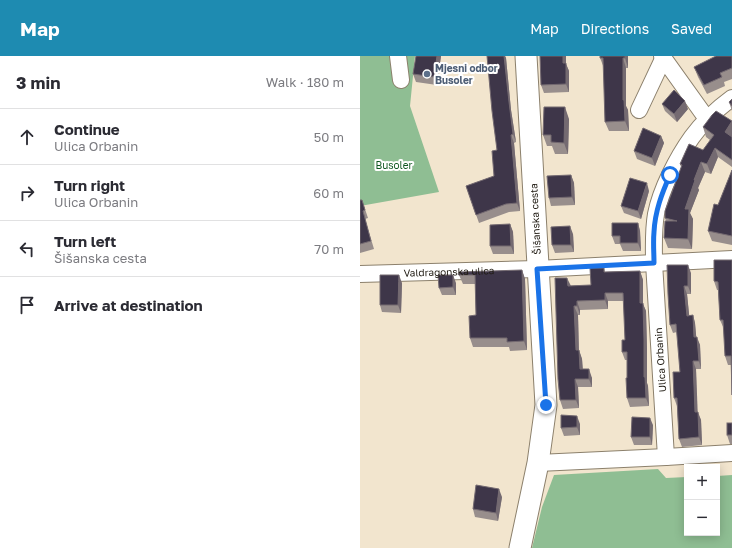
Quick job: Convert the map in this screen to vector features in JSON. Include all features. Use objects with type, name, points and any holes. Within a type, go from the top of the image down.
[{"type":"main road","name":"Šišanska cesta","points":[[520,548],[538,463],[546,405],[537,269],[526,56]]},
{"type":"street","points":[[398,56],[401,80]]},
{"type":"street","points":[[639,110],[663,57]]},
{"type":"street","points":[[663,57],[707,120]]},
{"type":"street","name":"Ulica Orbanin","points":[[666,457],[654,263],[654,231],[657,213],[661,196],[670,175],[693,136],[721,106],[732,98]]},
{"type":"street","points":[[537,269],[732,259]]},
{"type":"street","name":"Valdragonska ulica","points":[[360,274],[537,269]]},
{"type":"street","points":[[538,463],[732,453]]},
{"type":"green space","name":"Busoler","points":[[360,56],[415,56],[410,106],[439,192],[360,206]]},
{"type":"green space","points":[[658,469],[666,478],[684,477],[684,536],[720,536],[720,476],[732,475],[732,548],[532,548],[542,507],[554,475]]},
{"type":"building","points":[[416,56],[437,56],[434,77],[413,74]]},
{"type":"building","points":[[487,56],[504,56],[513,134],[511,135],[517,203],[506,204],[476,215],[466,186],[494,176],[492,151],[497,150]]},
{"type":"building","points":[[540,56],[563,56],[563,63],[566,63],[566,84],[541,85]]},
{"type":"building","points":[[600,56],[625,56],[625,58],[623,58],[623,100],[625,121],[605,122],[603,58],[600,58]]},
{"type":"building","points":[[716,56],[732,56],[732,68],[720,73],[722,77],[704,85],[694,67]]},
{"type":"building","points":[[674,90],[685,101],[674,114],[662,104]]},
{"type":"building","points":[[732,99],[732,106],[729,102]]},
{"type":"building","points":[[544,107],[565,107],[564,143],[551,142],[551,135],[543,135]]},
{"type":"building","points":[[716,111],[732,121],[725,132],[732,137],[732,160],[715,148],[707,164],[701,162],[685,209],[689,209],[688,239],[664,238],[665,221],[677,221],[665,218],[665,211],[682,165],[680,164],[689,144],[703,150],[714,135],[703,127]]},
{"type":"building","points":[[643,128],[661,136],[652,158],[634,151]]},
{"type":"building","points":[[732,170],[732,236],[708,231],[714,204],[718,205]]},
{"type":"building","points":[[571,175],[572,197],[549,198],[547,176]]},
{"type":"building","points":[[630,178],[647,183],[638,211],[621,206]]},
{"type":"building","points":[[360,200],[362,200],[365,210],[363,211],[371,241],[360,244]]},
{"type":"building","points":[[612,223],[638,223],[638,243],[620,243],[620,236],[612,236]]},
{"type":"building","points":[[510,224],[511,246],[490,246],[490,225]]},
{"type":"building","points":[[570,226],[571,245],[552,245],[551,227]]},
{"type":"building","points":[[714,260],[732,260],[732,395],[731,356],[725,356],[723,320],[720,320],[718,282],[714,281]]},
{"type":"building","points":[[667,265],[688,265],[688,286],[684,286],[687,316],[693,315],[694,337],[697,337],[699,361],[693,361],[695,412],[698,412],[699,437],[679,439],[677,398],[674,398],[673,372],[680,372],[676,324],[670,325]]},
{"type":"building","points":[[590,268],[604,268],[604,272],[640,271],[640,303],[643,303],[644,377],[646,398],[627,398],[627,352],[622,352],[622,340],[625,340],[623,293],[605,293],[605,300],[577,301],[577,306],[574,306],[576,350],[579,350],[580,369],[589,369],[589,379],[575,379],[576,400],[560,400],[555,278],[567,278],[568,286],[591,285]]},
{"type":"building","points":[[522,270],[524,341],[507,342],[507,338],[470,338],[469,316],[476,315],[475,275],[459,275],[459,272]]},
{"type":"building","points":[[380,275],[399,275],[398,305],[380,305]]},
{"type":"building","points":[[438,275],[453,275],[453,287],[439,288]]},
{"type":"building","points":[[561,415],[577,416],[577,427],[561,428]]},
{"type":"building","points":[[632,417],[650,418],[650,437],[631,437]]},
{"type":"building","points":[[727,423],[732,423],[732,435],[727,435]]},
{"type":"building","points":[[476,485],[499,489],[496,513],[473,509]]},
{"type":"place","name":"Mjesni odbor Busoler","points":[[427,74]]},
{"type":"route","points":[[546,405],[537,269],[654,263],[654,231],[657,213],[661,196],[670,175]]}]
